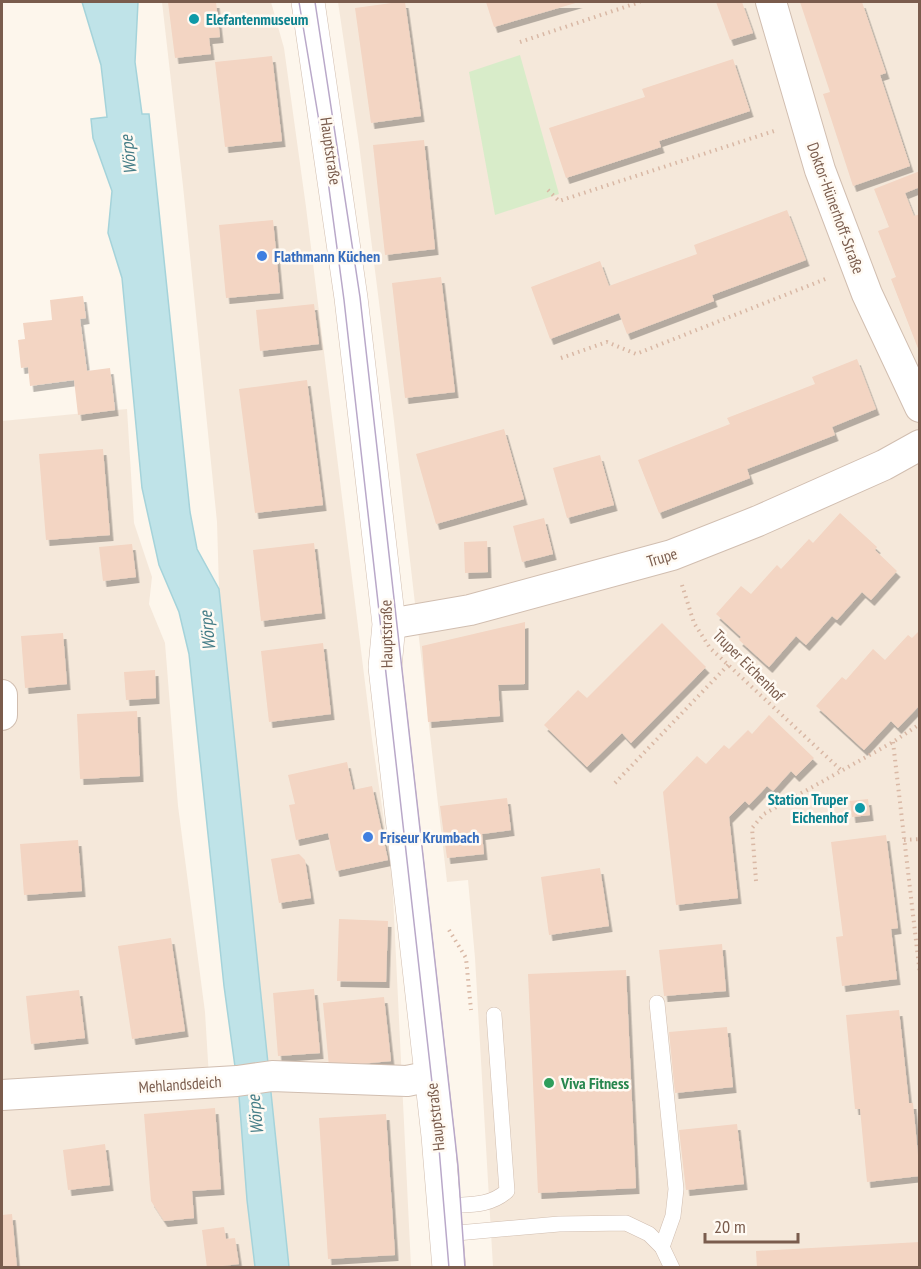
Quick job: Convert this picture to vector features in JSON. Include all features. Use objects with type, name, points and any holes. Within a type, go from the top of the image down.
[{"type":"street","name":"Hauptstraße","points":[[308,2],[351,298],[389,624],[386,667],[431,1076],[449,1268]]},
{"type":"street","name":"Doktor-Hünerhoff-Straße","points":[[771,2],[820,170],[867,294],[920,407]]},
{"type":"street","name":"Trupe","points":[[389,624],[470,610],[672,555],[758,521],[884,465],[920,445]]},
{"type":"street","points":[[2,695],[2,716]]},
{"type":"street","name":"Mehlandsdeich","points":[[2,1095],[273,1076],[407,1081],[431,1076]]},
{"type":"lane","points":[[657,1003],[676,1188],[673,1216],[662,1247]]},
{"type":"lane","points":[[445,1220],[480,1204],[497,1200],[507,1191],[494,1015]]},
{"type":"lane","points":[[445,1220],[559,1224],[626,1223],[649,1234],[662,1247],[672,1268]]},
{"type":"path","points":[[520,42],[640,2]]},
{"type":"path","points":[[548,190],[559,201],[805,120]]},
{"type":"path","points":[[561,358],[607,342],[636,354],[856,266]]},
{"type":"path","name":"Truper Eichenhof","points":[[672,555],[694,622],[710,648],[842,771]]},
{"type":"path","points":[[615,783],[729,664]]},
{"type":"path","points":[[756,881],[753,828],[764,814],[894,742],[920,724]]},
{"type":"path","points":[[894,742],[920,975]]},
{"type":"path","points":[[904,840],[920,838]]},
{"type":"path","points":[[447,928],[466,958],[471,1018]]},
{"type":"shaded area","points":[[162,2],[271,2],[284,48],[372,739],[392,875],[411,1267],[289,1267],[219,589],[217,522]]},
{"type":"shaded area","points":[[338,2],[919,2],[919,1267],[493,1267],[475,958],[468,880],[447,882],[394,421],[359,144]]},
{"type":"shaded area","points":[[127,409],[134,523],[152,577],[149,604],[165,643],[178,806],[205,1012],[210,1094],[239,1096],[255,1267],[2,1268],[2,421]]},
{"type":"green space","points":[[520,55],[559,194],[495,215],[469,72]]},
{"type":"water","name":"Wörpe","points":[[82,2],[138,2],[135,62],[142,114],[149,114],[190,512],[197,549],[219,589],[289,1267],[255,1267],[239,1096],[224,986],[189,654],[179,612],[159,565],[142,488],[122,278],[108,233],[112,191],[93,138],[91,119],[107,117],[101,65]]},
{"type":"building","name":"Elefantenmuseum","points":[[168,2],[216,2],[220,37],[209,38],[211,54],[175,58]]},
{"type":"building","points":[[405,2],[421,116],[371,123],[355,8]]},
{"type":"building","points":[[486,2],[579,2],[494,27]]},
{"type":"building","points":[[716,2],[742,2],[753,33],[730,40]]},
{"type":"building","points":[[800,2],[862,2],[886,73],[880,75],[910,166],[853,186],[823,94],[830,92]]},
{"type":"building","points":[[272,56],[282,141],[225,147],[215,62]]},
{"type":"building","points":[[733,59],[750,111],[659,141],[661,147],[566,178],[549,128],[645,97],[642,89]]},
{"type":"building","points":[[424,140],[435,249],[385,255],[373,145]]},
{"type":"building","points":[[920,171],[920,187],[905,193],[914,216],[920,214],[919,351],[891,279],[896,277],[878,231],[889,227],[874,189]]},
{"type":"building","points":[[787,210],[806,260],[712,295],[714,301],[627,334],[619,313],[550,339],[531,287],[600,261],[609,286],[697,254],[694,245]]},
{"type":"building","points":[[273,220],[280,293],[226,298],[219,225]]},
{"type":"building","points":[[441,277],[455,392],[405,398],[392,283]]},
{"type":"building","points":[[83,296],[86,318],[80,319],[87,371],[110,368],[115,410],[78,415],[74,380],[30,386],[28,367],[21,368],[18,340],[25,339],[23,323],[52,320],[50,300]]},
{"type":"building","points":[[314,304],[319,344],[260,351],[256,310]]},
{"type":"building","points":[[857,359],[876,409],[832,427],[835,435],[747,469],[750,478],[659,513],[638,460],[730,424],[727,418],[815,384],[812,377]]},
{"type":"building","points":[[307,380],[323,505],[255,513],[239,389]]},
{"type":"building","points":[[504,429],[524,499],[436,524],[416,454]]},
{"type":"building","points":[[103,449],[110,535],[46,540],[39,454]]},
{"type":"building","points":[[600,455],[614,505],[567,518],[553,468]]},
{"type":"building","points":[[840,513],[877,547],[875,550],[897,571],[871,600],[862,592],[837,620],[832,616],[806,645],[796,636],[769,667],[739,640],[741,637],[716,614],[741,586],[751,594],[777,565],[781,569],[809,539],[813,543]]},
{"type":"building","points":[[544,518],[553,554],[522,562],[513,526]]},
{"type":"building","points":[[487,541],[488,572],[465,573],[464,542]]},
{"type":"building","points":[[314,543],[322,613],[261,621],[253,550]]},
{"type":"building","points":[[132,544],[136,577],[103,581],[99,547]]},
{"type":"building","points":[[525,622],[525,684],[498,685],[500,716],[428,722],[422,646]]},
{"type":"building","points":[[662,623],[706,667],[631,743],[622,733],[587,767],[544,725],[578,690],[587,698]]},
{"type":"building","points":[[920,630],[920,705],[898,728],[891,721],[864,750],[816,706],[842,677],[846,680],[873,649],[885,660],[908,635],[912,638]]},
{"type":"building","points":[[63,633],[67,684],[25,688],[21,636]]},
{"type":"building","points":[[323,643],[331,714],[269,722],[261,651]]},
{"type":"building","points":[[155,670],[156,698],[126,700],[124,672]]},
{"type":"building","points":[[137,711],[140,776],[80,779],[77,714]]},
{"type":"building","points":[[769,715],[814,758],[796,776],[791,771],[773,791],[767,786],[749,805],[745,801],[729,817],[738,898],[676,905],[663,792],[697,756],[706,764],[724,745],[729,749],[748,730],[752,734]]},
{"type":"building","points":[[347,762],[353,790],[372,786],[388,860],[336,871],[328,833],[296,840],[289,805],[295,804],[288,775]]},
{"type":"building","points":[[507,798],[511,830],[482,834],[484,854],[447,858],[440,806]]},
{"type":"building","name":"Station Truper Eichenhof","points":[[868,799],[870,815],[852,817],[850,801]]},
{"type":"building","points":[[886,835],[898,928],[891,929],[897,979],[842,986],[836,937],[843,936],[831,842]]},
{"type":"building","points":[[78,840],[82,891],[24,895],[20,844]]},
{"type":"building","points":[[299,854],[305,860],[311,898],[279,903],[271,859]]},
{"type":"building","points":[[600,868],[609,926],[549,935],[541,877]]},
{"type":"building","points":[[339,919],[388,921],[386,982],[337,981]]},
{"type":"building","points":[[171,938],[185,1031],[132,1039],[118,946]]},
{"type":"building","points":[[722,944],[726,991],[664,996],[659,950]]},
{"type":"building","points":[[626,970],[636,1188],[538,1193],[528,974]]},
{"type":"building","points":[[314,989],[320,1053],[278,1056],[273,993]]},
{"type":"building","points":[[79,990],[85,1038],[31,1044],[26,996]]},
{"type":"building","points":[[384,997],[391,1061],[329,1067],[323,1003]]},
{"type":"building","points":[[899,1010],[909,1103],[913,1103],[920,1176],[867,1182],[860,1109],[855,1109],[846,1015]]},
{"type":"building","points":[[727,1027],[733,1087],[675,1093],[669,1032]]},
{"type":"building","points":[[215,1108],[221,1189],[192,1191],[194,1218],[164,1221],[151,1201],[144,1114]]},
{"type":"building","points":[[386,1114],[395,1255],[328,1259],[319,1118]]},
{"type":"building","points":[[737,1124],[744,1184],[686,1190],[679,1130]]},
{"type":"building","points":[[105,1144],[110,1185],[68,1190],[63,1150]]},
{"type":"building","points":[[12,1214],[17,1268],[2,1268],[2,1215]]},
{"type":"building","points":[[224,1227],[226,1239],[235,1238],[239,1264],[207,1268],[202,1230]]},
{"type":"building","points":[[920,1242],[920,1268],[757,1268],[756,1251]]},
{"type":"tram line","points":[[299,2],[324,151],[344,300],[438,1136],[449,1268]]},
{"type":"tram line","points":[[315,2],[360,297],[458,1166],[465,1268]]},
{"type":"place","name":"Elefantenmuseum","points":[[194,19]]},
{"type":"place","name":"Flathmann Küchen","points":[[262,256]]},
{"type":"place","name":"Station Truper Eichenhof","points":[[860,808]]},
{"type":"place","name":"Friseur Krumbach","points":[[368,837]]},
{"type":"place","name":"Viva Fitness","points":[[549,1083]]}]
